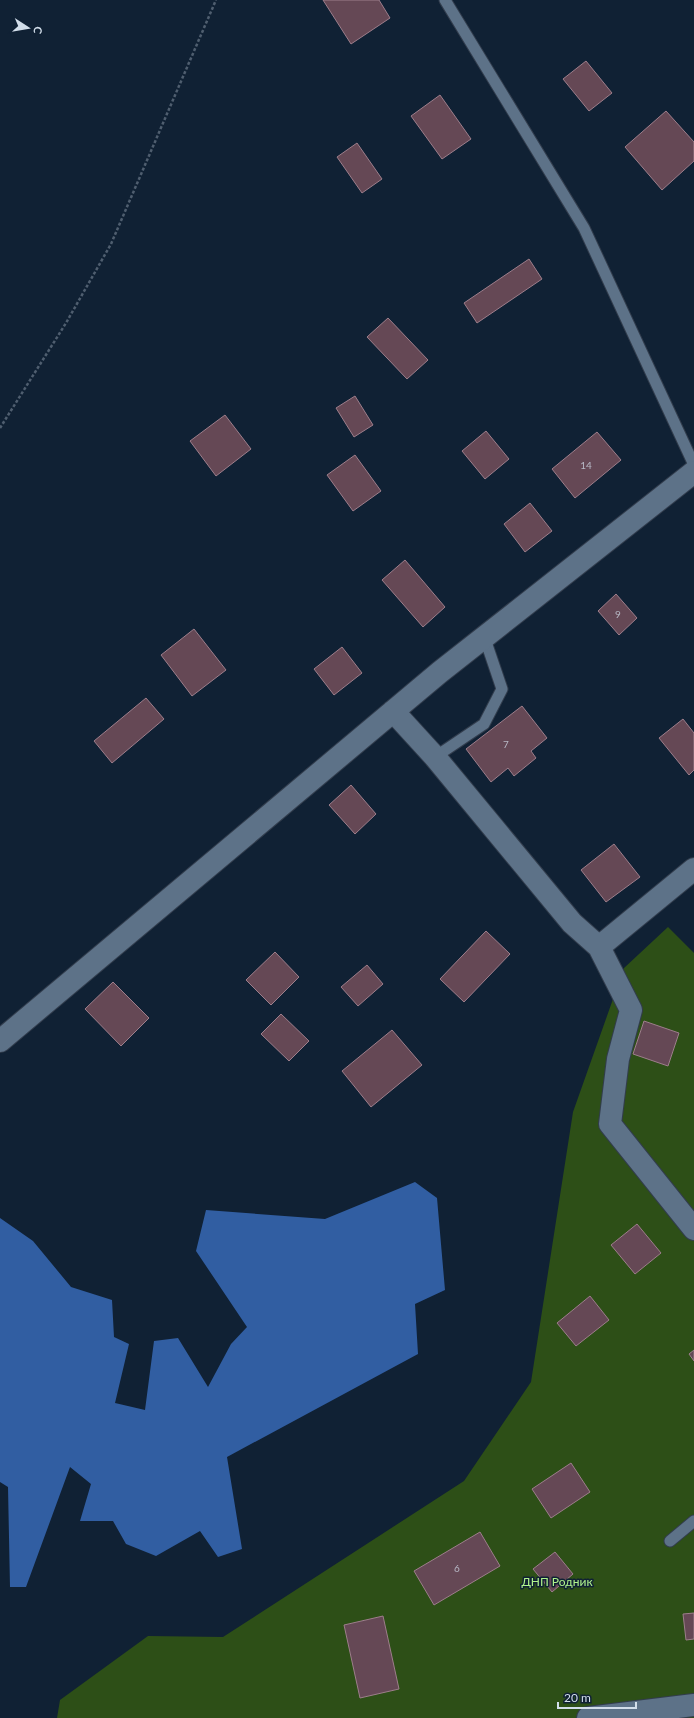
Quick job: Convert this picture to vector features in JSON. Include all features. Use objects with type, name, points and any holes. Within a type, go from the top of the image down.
[{"type":"street","points":[[0,1041],[484,636],[694,472]]},
{"type":"street","points":[[393,711],[435,757],[572,923],[599,947],[631,1010],[618,1059],[610,1124],[694,1229]]},
{"type":"street","points":[[599,947],[694,869]]},
{"type":"street","points":[[588,1718],[694,1705]]},
{"type":"lane","points":[[445,0],[584,228],[694,465]]},
{"type":"lane","points":[[435,757],[484,724],[502,689],[484,636]]},
{"type":"lane","points":[[670,1541],[694,1521]]},
{"type":"path","points":[[0,428],[66,323],[111,244],[216,0]]},
{"type":"green space","name":"ДНП Родник","points":[[668,927],[694,953],[694,1718],[57,1718],[60,1700],[148,1636],[223,1637],[464,1481],[531,1382],[573,1112],[624,968]]},
{"type":"water","points":[[415,1182],[437,1198],[445,1290],[415,1304],[418,1354],[227,1457],[242,1549],[218,1557],[200,1531],[156,1556],[126,1544],[113,1521],[80,1521],[91,1484],[70,1467],[26,1587],[10,1587],[8,1487],[0,1482],[0,1218],[33,1241],[71,1287],[112,1300],[114,1337],[129,1344],[115,1403],[145,1410],[154,1341],[178,1338],[208,1387],[231,1344],[247,1327],[196,1251],[206,1210],[325,1219]]},
{"type":"building","points":[[323,0],[379,0],[390,18],[351,44]]},
{"type":"building","points":[[586,61],[612,93],[589,111],[563,79]]},
{"type":"building","points":[[440,95],[471,139],[442,159],[411,116]]},
{"type":"building","points":[[666,111],[694,142],[694,161],[662,190],[625,147]]},
{"type":"building","points":[[357,143],[382,179],[362,193],[337,157]]},
{"type":"building","points":[[529,259],[542,279],[477,323],[464,303]]},
{"type":"building","points":[[388,318],[428,360],[407,379],[367,337]]},
{"type":"building","points":[[355,396],[373,425],[354,437],[336,408]]},
{"type":"building","points":[[225,415],[251,449],[216,476],[190,441]]},
{"type":"building","points":[[486,431],[509,459],[485,479],[462,451]]},
{"type":"building","points":[[597,432],[621,460],[575,498],[552,469]]},
{"type":"building","points":[[355,455],[381,491],[353,511],[327,475]]},
{"type":"building","points":[[530,503],[552,531],[525,552],[504,524]]},
{"type":"building","points":[[405,560],[445,607],[423,627],[382,580]]},
{"type":"building","points":[[616,594],[637,618],[619,635],[598,611]]},
{"type":"building","points":[[194,629],[226,670],[192,696],[161,655]]},
{"type":"building","points":[[342,647],[362,673],[334,695],[314,669]]},
{"type":"building","points":[[146,698],[164,719],[112,763],[94,741]]},
{"type":"building","points":[[522,706],[547,738],[531,751],[536,758],[514,776],[508,768],[491,782],[466,749]]},
{"type":"building","points":[[683,719],[694,733],[694,770],[689,775],[659,738]]},
{"type":"building","points":[[351,785],[376,814],[355,834],[329,805]]},
{"type":"building","points":[[614,844],[640,877],[606,902],[581,870]]},
{"type":"building","points":[[486,931],[510,954],[464,1002],[440,979]]},
{"type":"building","points":[[275,952],[299,977],[271,1005],[246,980]]},
{"type":"building","points":[[367,965],[383,984],[358,1006],[341,987]]},
{"type":"building","points":[[113,982],[149,1018],[121,1046],[85,1009]]},
{"type":"building","points":[[281,1014],[309,1041],[289,1061],[261,1034]]},
{"type":"building","points":[[644,1021],[679,1033],[668,1066],[633,1054]]},
{"type":"building","points":[[392,1030],[422,1065],[371,1107],[342,1071]]},
{"type":"building","points":[[637,1224],[661,1253],[635,1274],[611,1245]]},
{"type":"building","points":[[590,1296],[609,1320],[576,1346],[557,1323]]},
{"type":"building","points":[[694,1350],[694,1361],[689,1354]]},
{"type":"building","points":[[571,1463],[590,1492],[551,1518],[532,1489]]},
{"type":"building","points":[[480,1532],[500,1566],[434,1605],[414,1571]]},
{"type":"building","points":[[555,1552],[573,1574],[552,1592],[533,1569]]},
{"type":"building","points":[[694,1613],[694,1639],[686,1640],[683,1614]]},
{"type":"building","points":[[383,1616],[399,1689],[360,1698],[344,1625]]}]
